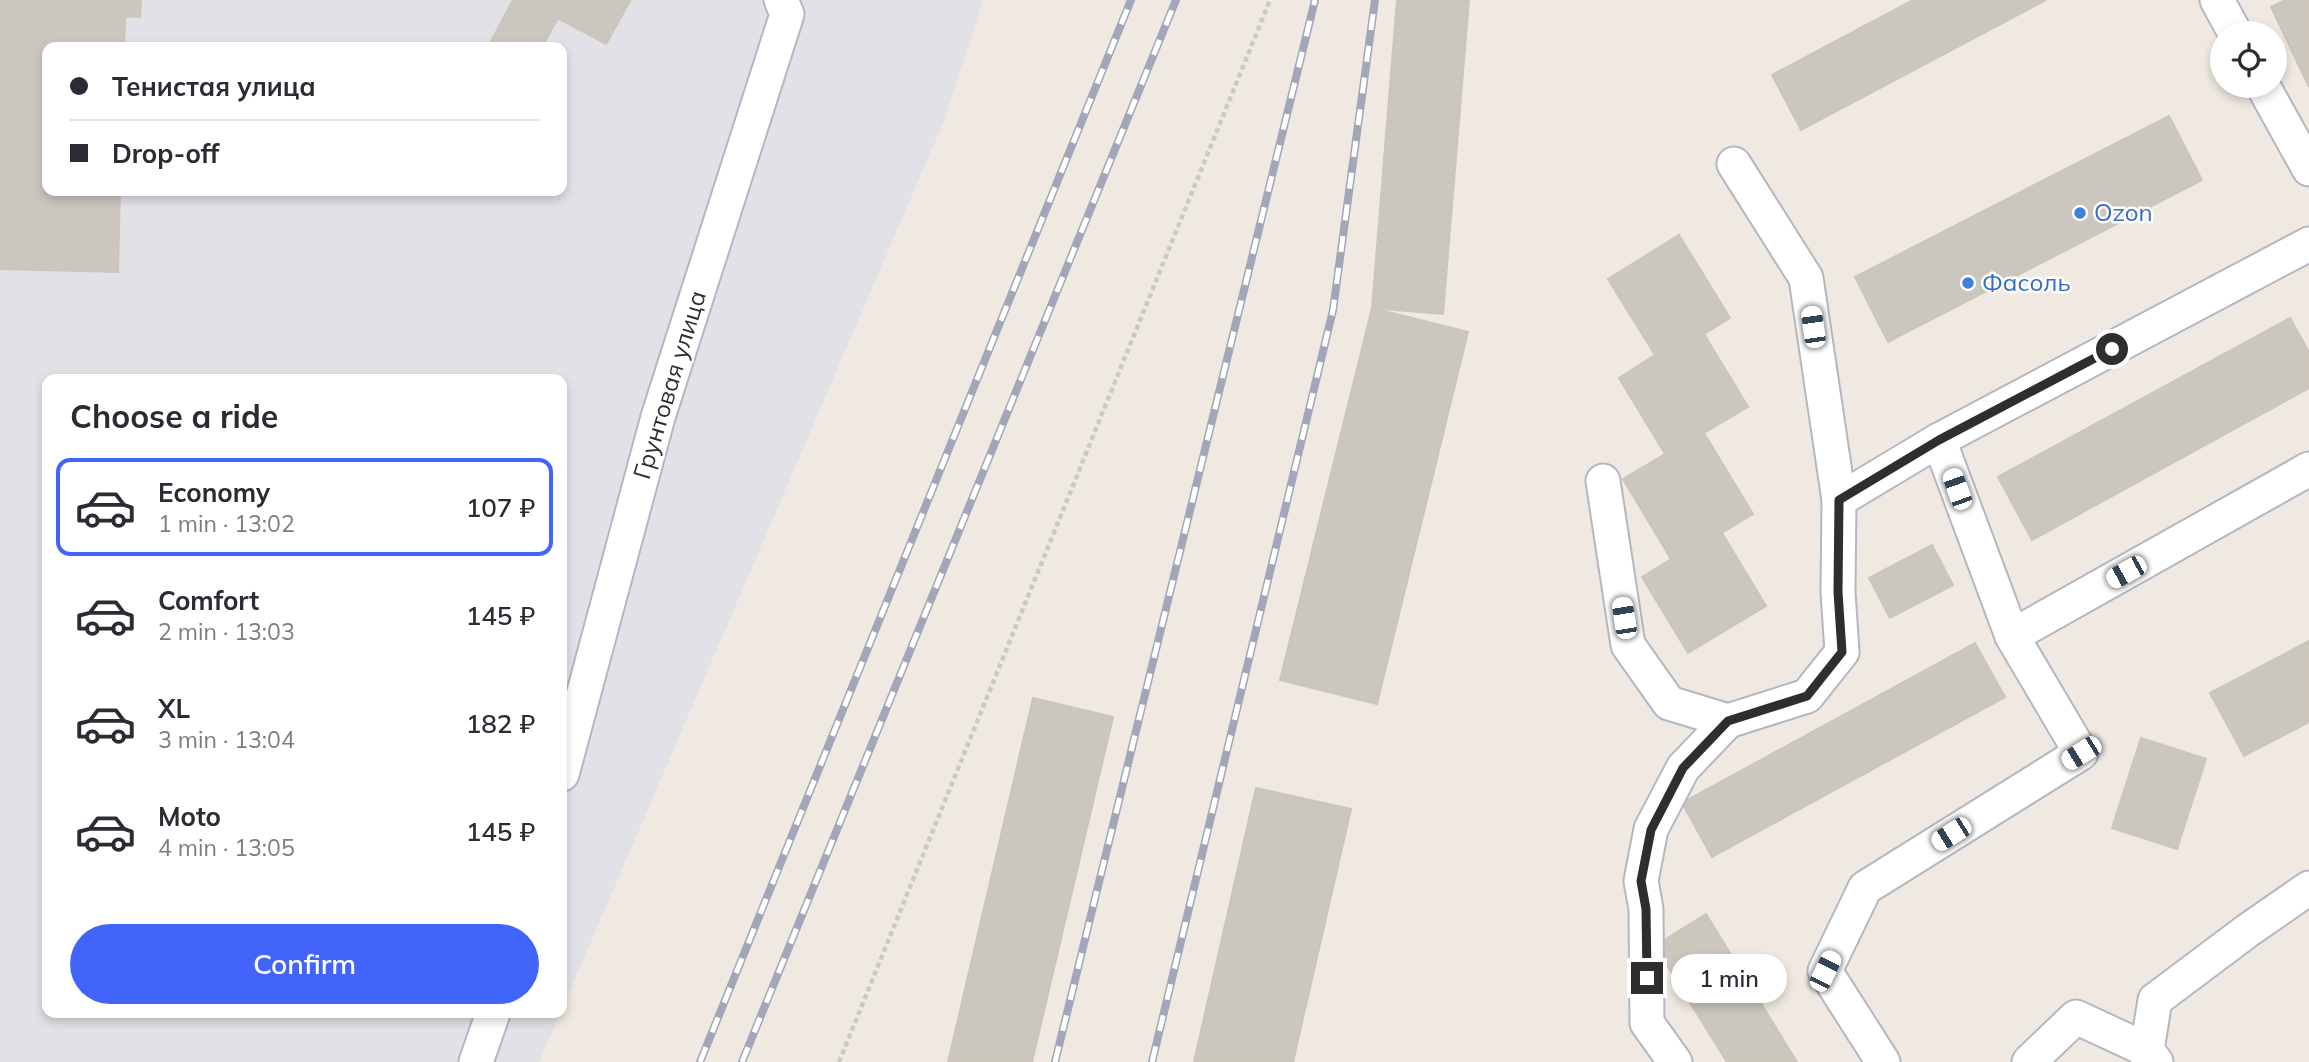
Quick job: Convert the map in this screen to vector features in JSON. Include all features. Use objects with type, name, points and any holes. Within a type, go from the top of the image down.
[{"type":"street","name":"Грунтовая улица","points":[[567,756],[658,417],[787,14],[780,0]]},
{"type":"street","points":[[2217,0],[2228,21]]},
{"type":"street","points":[[2270,98],[2309,169]]},
{"type":"street","points":[[1675,1062],[1647,1023],[1646,909],[1641,881],[1651,830],[1683,768],[1728,721],[1807,696],[1842,652],[1838,592],[1839,500],[1806,278],[1734,164]]},
{"type":"street","points":[[1839,500],[1939,440],[2309,244]]},
{"type":"street","points":[[1882,1062],[1825,971],[1865,888],[2081,753],[2012,636],[1939,440]]},
{"type":"street","points":[[2012,636],[2309,469]]},
{"type":"street","points":[[1603,481],[1629,645],[1669,703],[1728,721]]},
{"type":"street","points":[[2029,1062],[2076,1017],[2150,1058],[2155,1000],[2309,888]]},
{"type":"street","points":[[476,1062],[491,1018]]},
{"type":"path","points":[[839,1062],[1270,0]]},
{"type":"shaded area","points":[[0,0],[983,0],[944,121],[567,997],[567,374],[42,374],[42,1018],[558,1018],[539,1062],[0,1062]]},
{"type":"building","points":[[0,0],[141,0],[140,17],[0,12]]},
{"type":"building","points":[[513,0],[630,1],[606,44],[558,18],[545,42],[491,42]]},
{"type":"building","points":[[1397,0],[1469,0],[1443,314],[1372,308]]},
{"type":"building","points":[[1913,0],[2046,0],[1801,130],[1772,75]]},
{"type":"building","points":[[2285,0],[2309,0],[2309,87],[2287,41],[2287,21],[2278,21],[2271,7]]},
{"type":"building","points":[[0,12],[125,15],[124,42],[42,42],[42,196],[120,196],[118,272],[0,269]]},
{"type":"building","points":[[2169,116],[2202,180],[1888,342],[1855,277]]},
{"type":"building","points":[[1679,235],[1730,318],[1704,334],[1748,407],[1704,433],[1753,514],[1722,533],[1766,606],[1688,653],[1642,577],[1671,559],[1623,479],[1665,454],[1619,378],[1655,355],[1608,279]]},
{"type":"building","points":[[1372,308],[1468,332],[1377,704],[1280,680]]},
{"type":"building","points":[[2290,318],[2309,352],[2309,388],[2032,540],[1998,477]]},
{"type":"building","points":[[1932,545],[1953,585],[1890,618],[1869,578]]},
{"type":"building","points":[[2309,641],[2309,722],[2244,756],[2210,693]]},
{"type":"building","points":[[1975,643],[2005,697],[1712,857],[1682,803]]},
{"type":"building","points":[[1033,698],[1113,717],[1032,1062],[948,1062]]},
{"type":"building","points":[[2141,738],[2206,759],[2177,849],[2112,828]]},
{"type":"building","points":[[1256,788],[1351,809],[1293,1062],[1194,1062]]},
{"type":"building","points":[[1706,914],[1797,1062],[1727,1062],[1655,946]]},
{"type":"railway","points":[[700,1062],[1131,0]]},
{"type":"railway","points":[[742,1062],[1176,0]]},
{"type":"railway","points":[[1055,1062],[1315,0]]},
{"type":"railway","points":[[1152,1062],[1333,310],[1375,0]]},
{"type":"place","name":"Ozon","points":[[2080,213]]},
{"type":"place","name":"Фасоль","points":[[1968,283]]},
{"type":"route","points":[[1647,978],[1646,909],[1641,881],[1651,830],[1683,768],[1728,721],[1807,696],[1842,652],[1838,592],[1839,500],[1939,440],[2112,349]]}]
